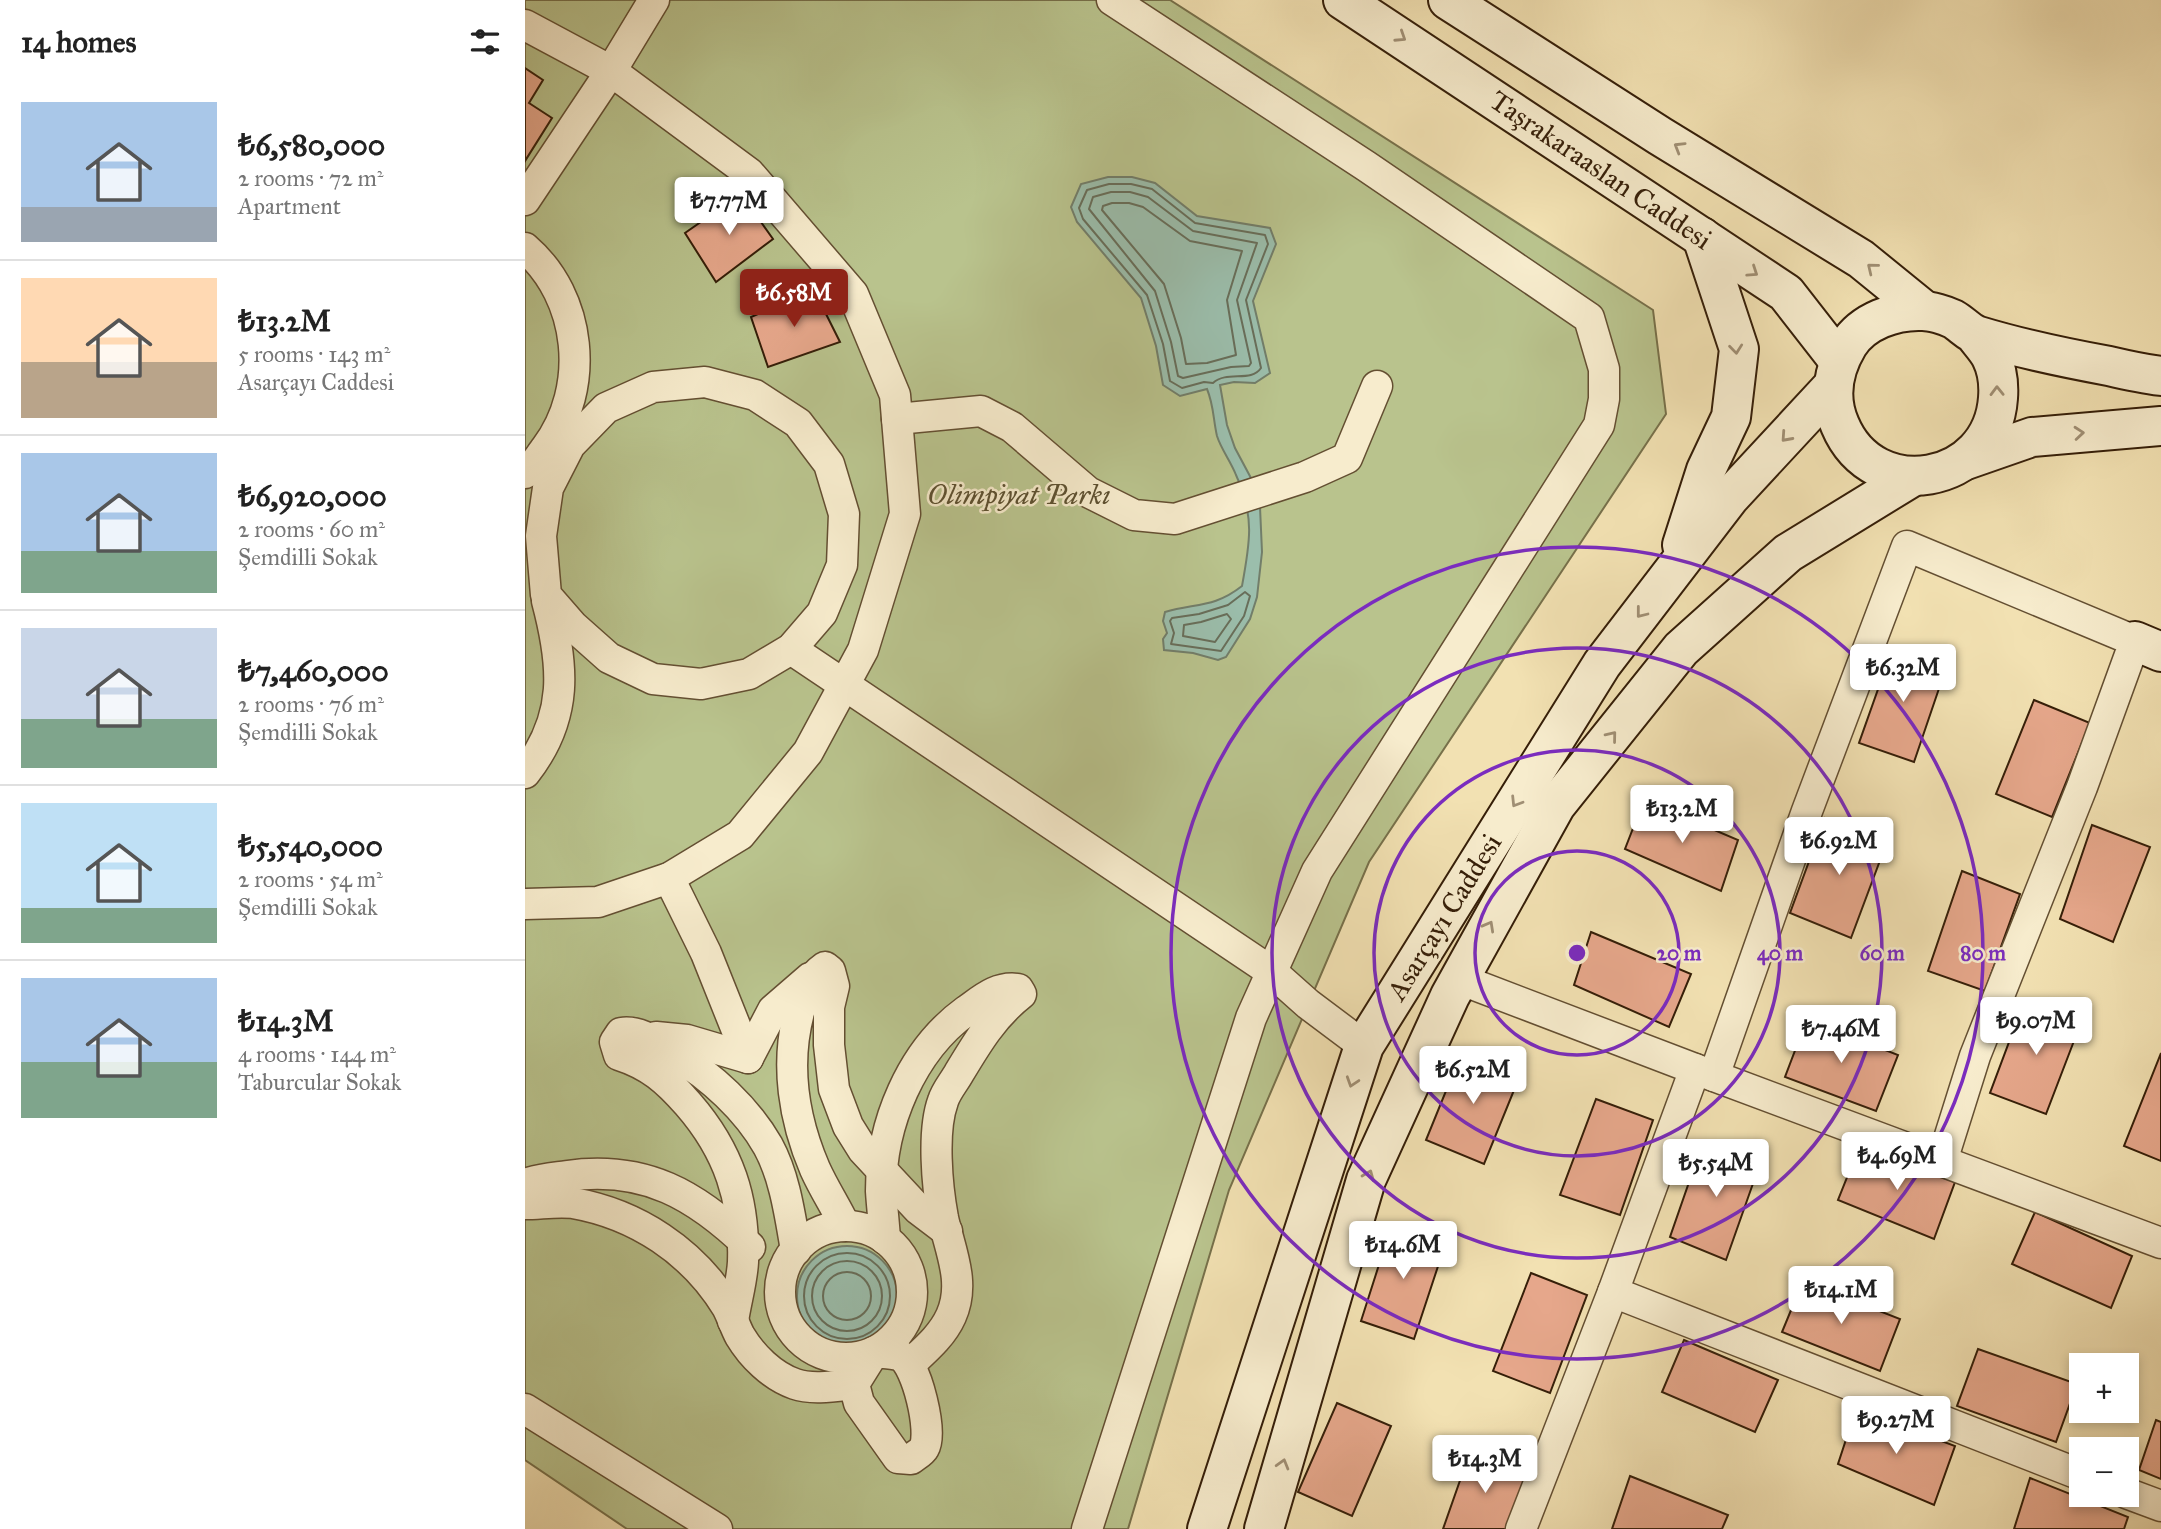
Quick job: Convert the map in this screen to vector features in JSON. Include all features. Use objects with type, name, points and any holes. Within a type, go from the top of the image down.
[{"type":"street","points":[[525,200],[611,71],[654,0]]},
{"type":"street","points":[[1087,1529],[1251,1018],[1317,871],[1599,425],[1604,399],[1604,369],[1589,318],[1366,166],[1112,0]]},
{"type":"street","name":"Taşrakaraaslan Caddesi","points":[[1343,0],[1786,293],[1835,374]]},
{"type":"street","name":"Taşrakaraaslan Caddesi","points":[[1448,0],[1660,136],[1861,259],[1925,311]]},
{"type":"street","points":[[525,25],[611,71],[749,173],[853,294],[895,395],[905,514],[863,650],[809,752],[740,835],[669,878],[598,902],[525,904]]},
{"type":"street","points":[[1674,570],[1706,470],[1731,417],[1739,349],[1702,237]]},
{"type":"street","points":[[525,248],[540,261],[564,299],[575,344],[573,390],[557,433],[525,473]]},
{"type":"street","points":[[1966,460],[1985,440],[1997,414],[1999,386],[1991,358],[1975,335],[1952,318],[1925,311],[1898,312],[1873,321],[1852,338],[1835,374],[1835,414],[1845,438],[1863,458],[1886,471],[1912,477],[1941,473],[1966,460],[2032,438],[2161,426]]},
{"type":"street","points":[[1975,335],[2069,359],[2160,374]]},
{"type":"street","name":"Asarçayı Caddesi","points":[[1207,1529],[1364,1046],[1602,664],[1730,497],[1835,374]]},
{"type":"street","points":[[525,773],[551,729],[561,683],[556,635],[535,585],[548,488],[570,445],[606,408],[653,387],[705,382],[755,395],[798,423],[829,464],[844,514],[842,565],[822,613],[791,649],[749,674],[701,684],[653,679],[609,658],[573,626],[535,585]]},
{"type":"street","points":[[897,419],[981,411],[1012,427],[1088,492],[1134,515],[1175,519],[1305,477],[1347,458],[1377,386]]},
{"type":"street","name":"Asarçayı Caddesi","points":[[1264,1529],[1366,1180],[1459,979],[1556,806],[1681,649],[1788,553],[1912,477]]},
{"type":"street","points":[[1528,1527],[1613,1292],[1705,1072],[1907,546],[2148,646],[2082,787],[1975,1056],[1942,1161]]},
{"type":"street","points":[[791,649],[1272,972],[1308,1004],[1364,1046],[1415,1074]]},
{"type":"street","points":[[669,878],[706,953],[748,1058]]},
{"type":"street","points":[[748,1058],[773,1010],[825,967],[830,971],[834,986],[829,1007],[829,1045],[834,1089],[848,1126],[863,1150],[918,1209],[947,1231]]},
{"type":"street","points":[[813,976],[796,1023],[793,1092],[797,1119],[807,1149],[845,1226]]},
{"type":"street","points":[[1459,979],[2161,1243]]},
{"type":"street","points":[[885,1239],[881,1189],[891,1119],[906,1084],[939,1034],[959,1016],[987,995],[1004,987],[1018,989],[1021,994],[1003,1008],[983,1031],[943,1100],[937,1133],[939,1189],[958,1284],[951,1315],[936,1340],[909,1364]]},
{"type":"street","points":[[733,1321],[743,1264],[739,1198],[727,1162],[703,1122],[665,1078],[635,1060],[619,1055],[615,1042],[621,1032],[631,1031],[645,1037],[694,1065],[742,1109],[769,1147],[781,1180],[796,1250]]},
{"type":"street","points":[[645,1037],[687,1040],[748,1058]]},
{"type":"street","points":[[525,1184],[585,1173],[617,1173],[662,1186],[694,1200],[783,1278]]},
{"type":"street","points":[[525,1204],[570,1203],[619,1214],[654,1231],[712,1285],[740,1336],[760,1363],[796,1384],[825,1387],[854,1384]]},
{"type":"street","points":[[845,1226],[859,1227],[885,1239],[894,1246],[906,1263],[912,1282],[912,1303],[905,1322],[893,1339],[874,1352],[852,1358],[829,1355],[808,1346],[792,1329],[782,1309],[780,1286],[786,1264],[796,1250],[818,1232],[845,1226]]},
{"type":"street","points":[[1613,1292],[2069,1470]]},
{"type":"street","points":[[874,1352],[901,1356],[909,1364],[920,1393],[927,1436],[924,1448],[911,1459],[898,1458],[859,1403],[854,1384],[874,1352]]},
{"type":"street","points":[[525,1409],[717,1529]]},
{"type":"street","points":[[2139,1498],[2161,1506]]},
{"type":"green space","name":"Olimpiyat Parkı","points":[[525,0],[1170,0],[1653,310],[1666,414],[1369,862],[1229,1190],[1128,1529],[627,1529],[525,1460]]},
{"type":"water","points":[[1108,177],[1132,177],[1155,183],[1197,216],[1270,228],[1276,244],[1253,301],[1270,373],[1255,383],[1234,382],[1220,385],[1227,425],[1235,448],[1252,480],[1260,507],[1262,552],[1257,597],[1250,619],[1226,657],[1218,660],[1193,653],[1164,650],[1163,639],[1167,633],[1163,621],[1165,612],[1214,602],[1242,586],[1249,543],[1246,504],[1234,470],[1217,436],[1207,389],[1180,396],[1163,385],[1156,346],[1141,298],[1077,222],[1071,207],[1081,184]]},
{"type":"water","points":[[847,1246],[866,1249],[883,1260],[894,1277],[897,1296],[894,1315],[883,1332],[866,1343],[847,1346],[828,1343],[811,1332],[800,1315],[797,1296],[800,1277],[811,1260],[828,1249]]},
{"type":"building","points":[[525,68],[543,80],[529,103],[552,118],[525,161]]},
{"type":"building","points":[[741,194],[773,239],[716,282],[685,233]]},
{"type":"building","points":[[814,290],[840,342],[768,367],[751,317]]},
{"type":"building","points":[[1893,647],[1947,665],[1914,762],[1859,743]]},
{"type":"building","points":[[2034,700],[2090,723],[2052,817],[1996,794]]},
{"type":"building","points":[[1644,800],[1738,840],[1721,891],[1625,849]]},
{"type":"building","points":[[1825,818],[1888,839],[1851,938],[1790,913]]},
{"type":"building","points":[[2092,825],[2150,847],[2113,942],[2060,919]]},
{"type":"building","points":[[1962,871],[2020,894],[1985,991],[1928,971]]},
{"type":"building","points":[[1591,932],[1691,974],[1669,1027],[1574,985]]},
{"type":"building","points":[[2024,1002],[2082,1020],[2046,1114],[1990,1093]]},
{"type":"building","points":[[1807,1019],[1898,1055],[1876,1111],[1785,1077]]},
{"type":"building","points":[[1463,1049],[1521,1073],[1484,1164],[1426,1140]]},
{"type":"building","points":[[2161,1053],[2161,1161],[2124,1146]]},
{"type":"building","points":[[1596,1099],[1653,1120],[1620,1215],[1560,1195]]},
{"type":"building","points":[[1703,1142],[1762,1158],[1726,1260],[1670,1237]]},
{"type":"building","points":[[1860,1145],[1955,1182],[1934,1239],[1838,1200]]},
{"type":"building","points":[[2035,1212],[2132,1256],[2111,1308],[2012,1264]]},
{"type":"building","points":[[1392,1224],[1446,1242],[1414,1339],[1361,1321]]},
{"type":"building","points":[[1531,1273],[1587,1295],[1550,1393],[1493,1371]]},
{"type":"building","points":[[1803,1281],[1900,1319],[1880,1371],[1782,1332]]},
{"type":"building","points":[[1684,1340],[1778,1380],[1755,1432],[1662,1392]]},
{"type":"building","points":[[1978,1349],[2069,1381],[2069,1406],[2056,1442],[1957,1406]]},
{"type":"building","points":[[1337,1403],[1391,1426],[1352,1516],[1298,1492]]},
{"type":"building","points":[[1856,1409],[1955,1446],[1934,1505],[1838,1464]]},
{"type":"building","points":[[2156,1420],[2161,1422],[2161,1479],[2139,1470]]},
{"type":"building","points":[[1470,1452],[1527,1472],[1507,1529],[1443,1529]]},
{"type":"building","points":[[1630,1476],[1728,1515],[1722,1529],[1612,1529]]},
{"type":"building","points":[[2030,1478],[2069,1494],[2069,1507],[2103,1507],[2128,1517],[2124,1529],[2014,1529]]}]
